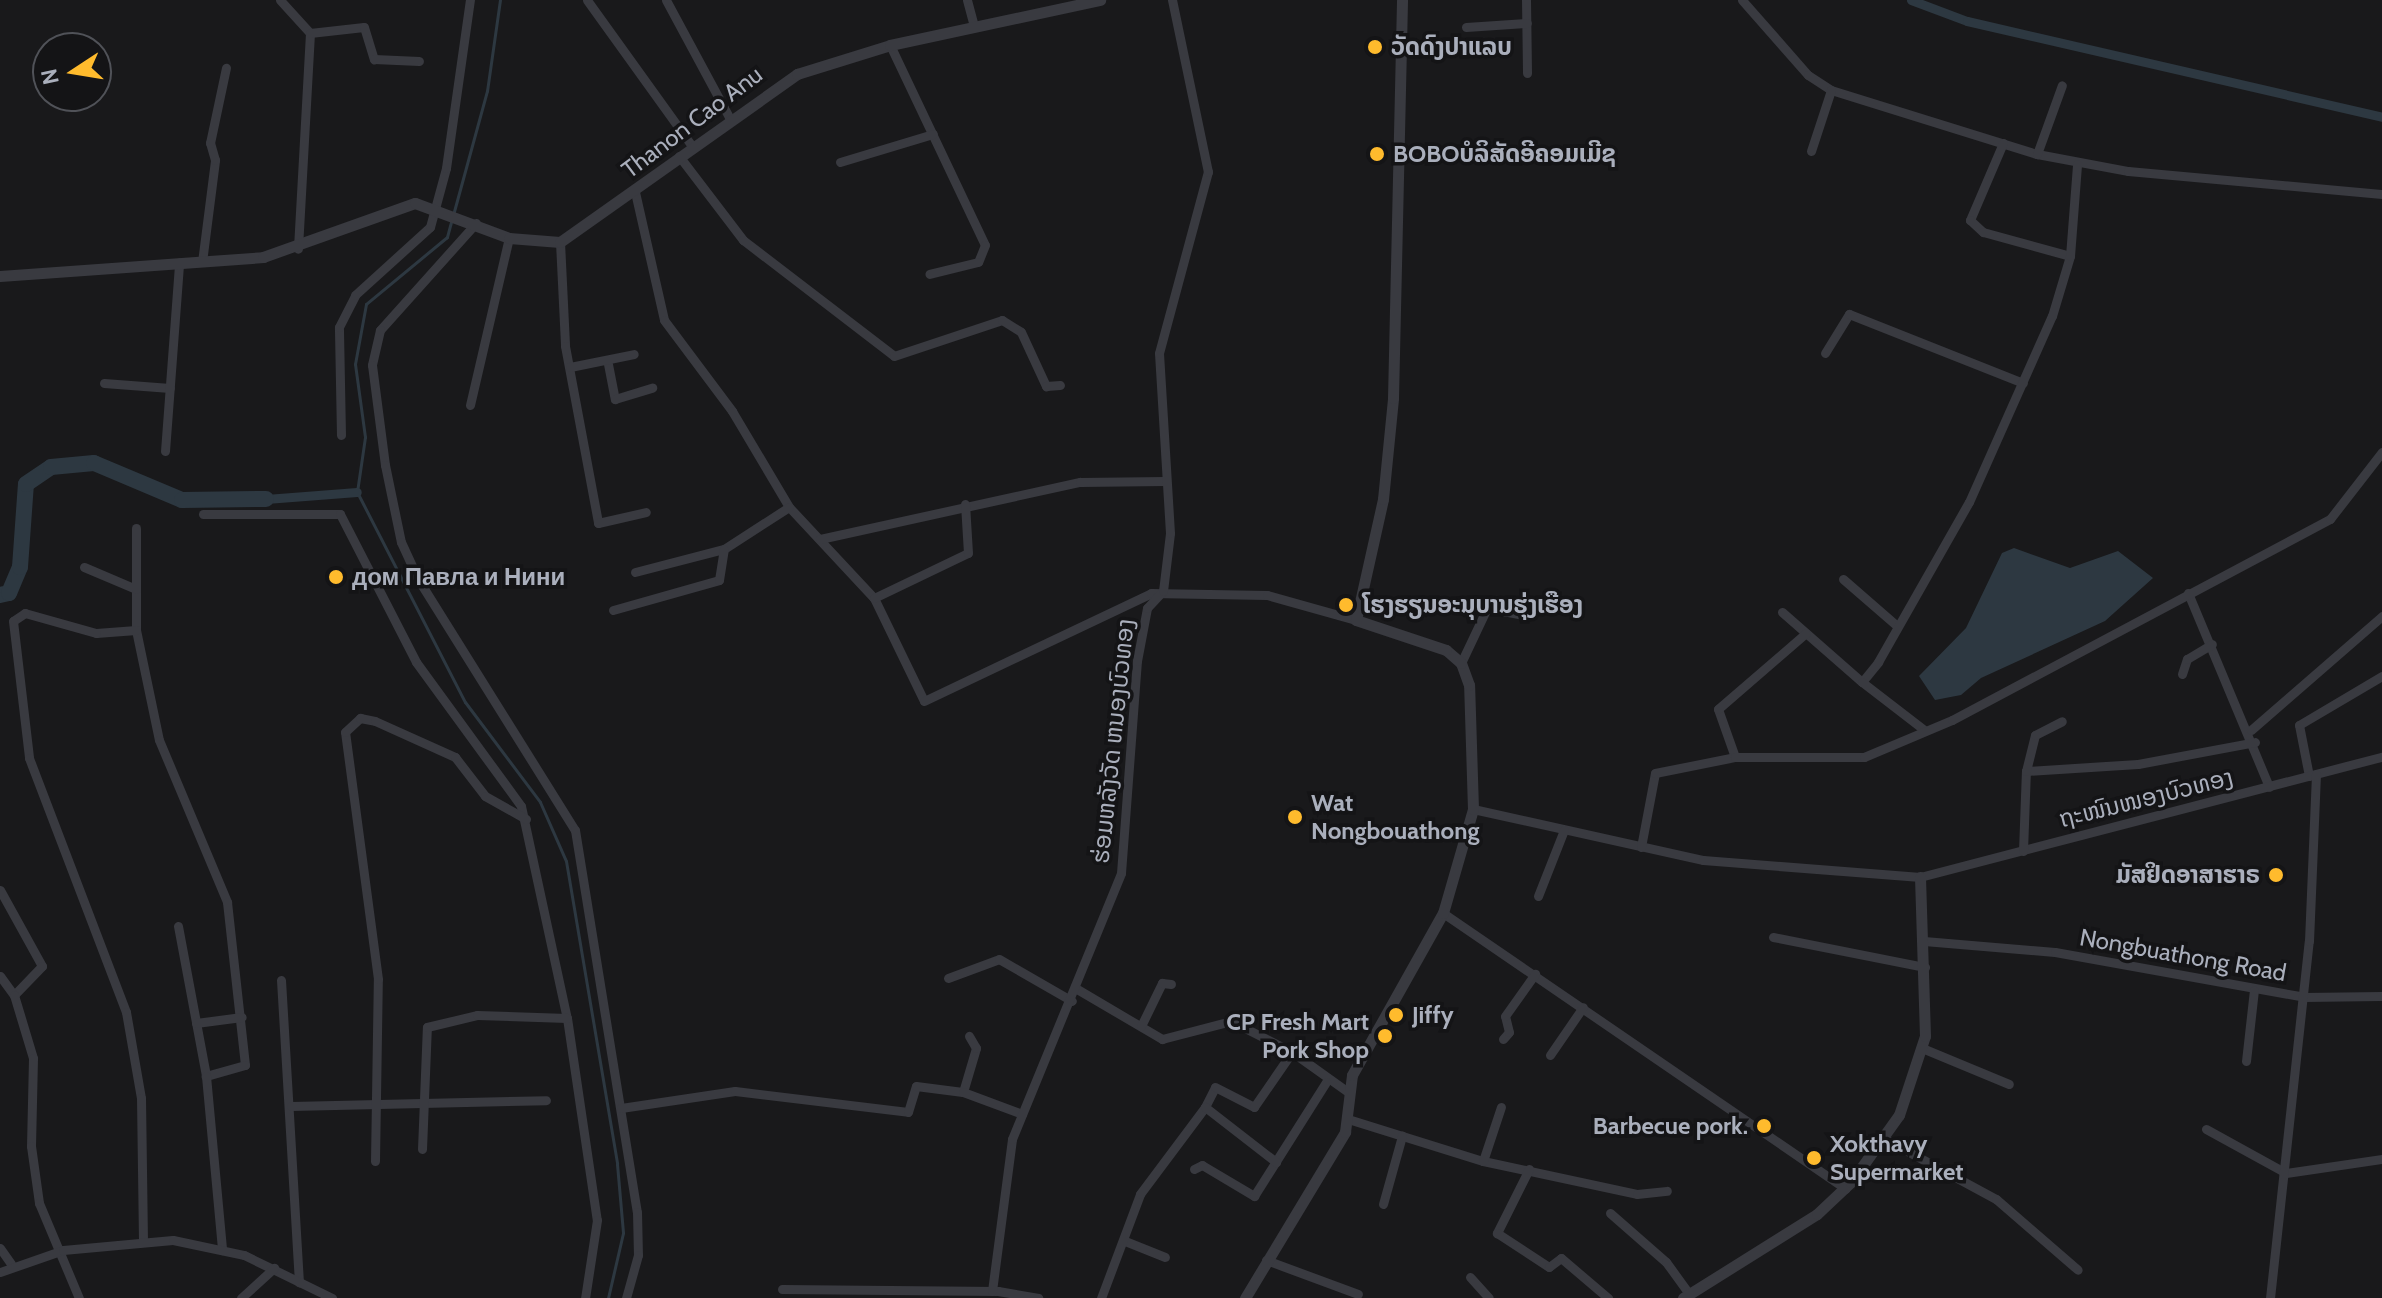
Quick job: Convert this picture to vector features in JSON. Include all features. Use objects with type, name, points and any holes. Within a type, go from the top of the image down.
[{"type":"street","points":[[280,0],[310,33],[298,249]]},
{"type":"street","points":[[341,435],[339,327],[355,295],[430,227],[441,207],[470,0]]},
{"type":"street","points":[[587,0],[692,146]]},
{"type":"street","points":[[666,0],[729,117]]},
{"type":"street","points":[[967,0],[974,27]]},
{"type":"street","name":"Thanon Cao Anu","points":[[560,242],[635,192],[729,117],[797,74],[890,45],[1100,0]]},
{"type":"street","name":"ຮ່ອມຫລັງວັດ ຫນອງບົວທອງ","points":[[992,1291],[1005,1176],[1022,1114],[1077,989],[1121,873],[1137,661],[1147,608],[1163,591],[1170,533],[1159,353],[1208,172],[1172,0]]},
{"type":"street","points":[[1356,620],[1383,499],[1393,398],[1402,0]]},
{"type":"street","points":[[1526,0],[1527,73]]},
{"type":"street","points":[[1742,0],[1808,75],[1831,90],[2037,154],[2077,164],[2382,194]]},
{"type":"street","points":[[1466,27],[1527,23]]},
{"type":"street","points":[[310,33],[364,27],[374,59],[419,61]]},
{"type":"street","points":[[890,45],[986,252],[978,262],[929,274]]},
{"type":"street","points":[[202,262],[215,160],[210,143],[226,68]]},
{"type":"street","points":[[2037,154],[2062,85]]},
{"type":"street","points":[[1811,151],[1831,90]]},
{"type":"street","points":[[840,162],[933,134]]},
{"type":"street","points":[[2003,143],[1970,220],[1983,232],[2070,256]]},
{"type":"street","points":[[679,156],[748,245],[894,356],[1002,320],[1021,332],[1046,386],[1060,385]]},
{"type":"street","points":[[1862,682],[1969,502],[2023,383],[2070,256],[2077,164]]},
{"type":"street","points":[[635,192],[659,310],[789,507],[874,598],[927,702],[1163,591],[1267,595],[1446,650],[1461,663],[1469,685],[1473,809],[1443,913],[1348,1092],[1348,1119],[1322,1181],[1266,1260],[1245,1298]]},
{"type":"street","points":[[0,276],[202,262],[298,249],[400,206],[441,207],[509,238],[560,242],[570,367],[598,523],[646,512]]},
{"type":"street","points":[[476,223],[380,330],[372,365],[385,465],[401,542],[418,579],[575,830],[621,1108],[637,1226],[626,1298]]},
{"type":"street","points":[[470,405],[509,238]]},
{"type":"street","points":[[165,451],[179,263]]},
{"type":"street","points":[[1825,353],[1849,314],[2023,383]]},
{"type":"street","points":[[570,367],[608,364],[634,354]]},
{"type":"street","points":[[608,364],[615,399],[652,388]]},
{"type":"street","points":[[104,383],[170,388]]},
{"type":"street","points":[[1641,847],[1655,773],[1735,757],[1864,757],[1923,729],[1952,720],[2330,519],[2382,452]]},
{"type":"street","points":[[820,539],[965,504],[1080,482],[1165,481]]},
{"type":"street","points":[[874,598],[968,553],[965,504]]},
{"type":"street","points":[[635,572],[724,549],[789,507]]},
{"type":"street","points":[[203,514],[340,514],[416,662],[526,819],[567,1018],[597,1220],[585,1298]]},
{"type":"street","points":[[136,528],[136,630],[159,740],[227,902],[242,1017],[245,1069],[206,1076]]},
{"type":"street","points":[[613,610],[719,580],[724,549]]},
{"type":"street","points":[[84,567],[136,589]]},
{"type":"street","points":[[1843,579],[1896,625]]},
{"type":"street","points":[[2188,593],[2251,730],[2269,787]]},
{"type":"street","points":[[1461,663],[1487,608],[1529,616]]},
{"type":"street","points":[[1782,612],[1862,682],[1923,729]]},
{"type":"street","points":[[136,630],[96,633],[25,613],[13,621],[29,758],[126,1012],[141,1098],[143,1238]]},
{"type":"street","points":[[2251,730],[2382,616]]},
{"type":"street","points":[[1735,757],[1718,709],[1806,633]]},
{"type":"street","points":[[2182,674],[2187,659],[2212,644]]},
{"type":"street","points":[[2270,1298],[2304,997],[2312,775],[2299,725],[2382,676]]},
{"type":"street","points":[[375,1161],[378,979],[346,782],[350,723],[375,721],[455,757],[485,796],[526,819]]},
{"type":"street","points":[[2023,851],[2026,771],[2035,735],[2062,721]]},
{"type":"street","points":[[2026,771],[2138,764],[2255,742]]},
{"type":"street","name":"ຖະໜົນໜອງບົວທອງ","points":[[1473,809],[1703,860],[1920,877],[2382,757]]},
{"type":"street","points":[[1538,896],[1564,830]]},
{"type":"street","points":[[1610,1213],[1666,1262],[1686,1296],[1846,1189],[1885,1139],[1922,1048],[1925,967],[1920,877]]},
{"type":"street","points":[[0,890],[42,966],[14,995]]},
{"type":"street","points":[[1443,913],[1846,1189]]},
{"type":"street","points":[[178,926],[206,1076],[222,1250]]},
{"type":"street","points":[[1773,937],[1925,967]]},
{"type":"street","name":"Nongbuathong Road","points":[[1924,941],[2055,952],[2304,997],[2382,996]]},
{"type":"street","points":[[948,978],[999,959],[1072,1001]]},
{"type":"street","points":[[1503,1039],[1509,1032],[1505,1016],[1535,974]]},
{"type":"street","points":[[0,976],[14,995],[33,1058],[31,1146],[39,1203],[63,1250],[79,1298]]},
{"type":"street","points":[[281,980],[291,1106],[299,1282]]},
{"type":"street","points":[[1141,1026],[1162,983],[1171,984]]},
{"type":"street","points":[[1077,989],[1170,1040],[1231,1021],[1292,1052],[1326,1082],[1348,1092]]},
{"type":"street","points":[[2246,1061],[2254,990]]},
{"type":"street","points":[[1550,1055],[1583,1007]]},
{"type":"street","points":[[422,1149],[427,1027],[477,1015],[567,1018]]},
{"type":"street","points":[[196,1023],[242,1017]]},
{"type":"street","points":[[963,1092],[976,1048],[969,1036]]},
{"type":"street","points":[[1922,1048],[2009,1084]]},
{"type":"street","points":[[1101,1298],[1125,1241],[1140,1194],[1205,1107],[1215,1087],[1254,1107],[1292,1052]]},
{"type":"street","points":[[1194,1169],[1202,1165],[1251,1197],[1326,1082]]},
{"type":"street","points":[[621,1108],[735,1091],[908,1112],[916,1086],[963,1092],[1022,1114]]},
{"type":"street","points":[[291,1106],[546,1100]]},
{"type":"street","points":[[1205,1107],[1276,1162]]},
{"type":"street","points":[[1483,1161],[1501,1107]]},
{"type":"street","points":[[1348,1119],[1483,1161],[1637,1194],[1667,1191]]},
{"type":"street","points":[[2206,1129],[2286,1173],[2382,1159]]},
{"type":"street","points":[[1383,1204],[1402,1136]]},
{"type":"street","points":[[1885,1139],[1996,1199],[2078,1270]]},
{"type":"street","points":[[1529,1169],[1497,1233],[1549,1267],[1559,1257],[1608,1298]]},
{"type":"street","points":[[0,1272],[11,1264],[63,1250],[143,1238],[222,1250],[274,1268],[332,1298]]},
{"type":"street","points":[[1125,1241],[1165,1257]]},
{"type":"street","points":[[0,1248],[11,1264]]},
{"type":"street","points":[[1266,1260],[1358,1294]]},
{"type":"street","points":[[241,1298],[274,1268]]},
{"type":"street","points":[[1470,1277],[1489,1298]]},
{"type":"street","points":[[782,1289],[868,1294],[992,1291],[1038,1298]]},
{"type":"shaded area","points":[[2014,548],[2070,568],[2118,551],[2153,578],[2105,621],[1981,678],[1961,695],[1935,700],[1919,676],[1966,628],[2002,553]]},
{"type":"waterway","points":[[453,215],[487,91],[500,0]]},
{"type":"waterway","points":[[1911,0],[1967,21],[2382,117]]},
{"type":"waterway","points":[[451,222],[447,237],[366,304],[355,364],[365,437],[357,492],[465,702],[540,802],[566,861],[617,1164],[623,1233],[608,1298]]},
{"type":"waterway","points":[[0,595],[9,593],[20,567],[26,484],[51,467],[94,463],[182,500],[266,499]]},
{"type":"waterway","points":[[266,499],[357,492]]},
{"type":"place","name":"ວັດດົງປາແລບ","points":[[1375,47]]},
{"type":"place","name":"BOBOບໍລິສັດອີຄອມເມີຊ","points":[[1377,154]]},
{"type":"place","name":"дом Павла и Нини","points":[[336,577]]},
{"type":"place","name":"ໂຮງຮຽນອະນຸບານຮຸ່ງເຮືອງ","points":[[1346,605]]},
{"type":"place","name":"Wat Nongbouathong","points":[[1295,817]]},
{"type":"place","name":"ມັສຢິດອາສາຮາຣ","points":[[2276,875]]},
{"type":"place","name":"Jiffy","points":[[1396,1015]]},
{"type":"place","name":"CP Fresh Mart Pork Shop","points":[[1385,1036]]},
{"type":"place","name":"Barbecue pork.","points":[[1764,1126]]},
{"type":"place","name":"Xokthavy Supermarket","points":[[1814,1158]]}]
